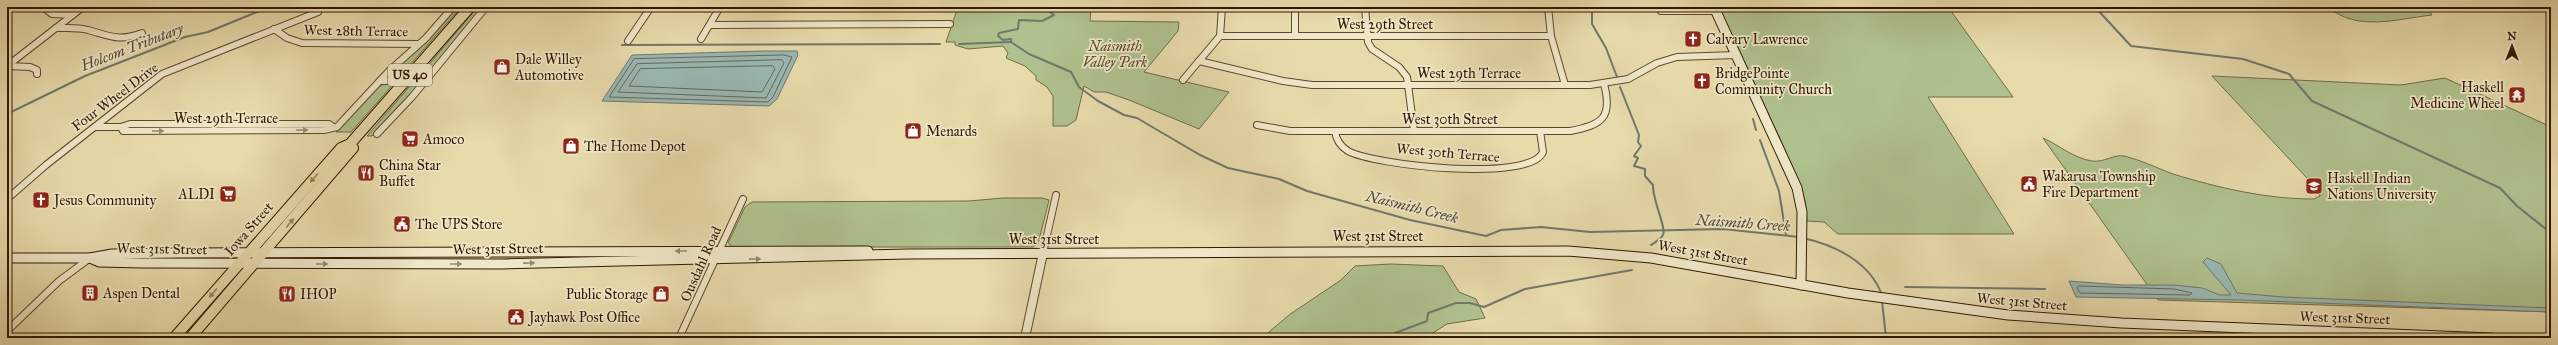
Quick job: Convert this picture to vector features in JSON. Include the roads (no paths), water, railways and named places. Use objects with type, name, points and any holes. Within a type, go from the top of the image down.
[{"type":"highway","name":"Iowa Street","points":[[174,338],[238,263],[341,148],[350,144],[470,7]]},
{"type":"highway","name":"Iowa Street","points":[[190,338],[353,148],[350,144]]},
{"type":"main road","points":[[1715,9],[1794,179],[1801,204],[1801,285]]},
{"type":"main road","points":[[581,262],[590,256],[636,250]]},
{"type":"main road","name":"West 31st Street","points":[[7,258],[90,258],[112,254],[248,252],[636,250],[718,255],[885,256],[907,254],[1568,250],[1651,258],[1848,293],[1916,304],[1996,314],[2072,320],[2492,338]]},
{"type":"main road","points":[[382,264],[394,257],[448,255],[468,251]]},
{"type":"main road","name":"West 31st Street","points":[[90,258],[99,262],[114,263],[382,264],[581,262],[718,255]]},
{"type":"street","points":[[43,7],[52,14],[72,15]]},
{"type":"street","points":[[7,66],[83,7]]},
{"type":"street","points":[[380,80],[454,7]]},
{"type":"street","points":[[377,134],[425,80],[486,7]]},
{"type":"street","points":[[628,40],[651,7]]},
{"type":"street","points":[[701,39],[720,7]]},
{"type":"street","points":[[1183,80],[1220,36],[1222,7]]},
{"type":"street","points":[[1295,7],[1295,36]]},
{"type":"street","points":[[1365,7],[1367,36],[1374,51],[1399,67],[1405,73],[1414,131]]},
{"type":"street","points":[[1548,7],[1551,36],[1565,85]]},
{"type":"street","points":[[1661,11],[1715,9]]},
{"type":"street","name":"Four Wheel Drive","points":[[7,199],[46,165],[162,74],[318,12]]},
{"type":"street","points":[[710,25],[950,24]]},
{"type":"street","points":[[56,28],[86,29],[112,39],[128,38],[142,33]]},
{"type":"street","name":"West 28th Terrace","points":[[274,29],[290,40],[312,44],[418,44]]},
{"type":"street","name":"West 29th Street","points":[[1220,36],[1551,36]]},
{"type":"street","name":"West 29th Terrace","points":[[1199,61],[1302,84],[1565,85],[1604,84],[1628,78],[1657,63],[1672,58],[1736,55]]},
{"type":"street","points":[[7,66],[30,67],[37,70],[37,74]]},
{"type":"street","points":[[380,80],[425,80]]},
{"type":"street","name":"West 29th Terrace","points":[[95,127],[121,127],[123,130],[324,130],[335,127],[380,80]]},
{"type":"street","name":"West 30th Street","points":[[1257,125],[1290,131],[1579,130],[1600,121],[1609,107],[1604,84]]},
{"type":"street","name":"West 30th Terrace","points":[[1335,131],[1340,145],[1350,152],[1363,156],[1470,170],[1503,170],[1527,167],[1538,160],[1544,147],[1540,131]]},
{"type":"street","points":[[1025,338],[1056,195]]},
{"type":"street","name":"Ousdahl Road","points":[[679,338],[743,200]]},
{"type":"street","points":[[7,331],[59,281],[90,258]]},
{"type":"water","points":[[797,51],[798,55],[777,99],[769,106],[602,101],[632,55]]},
{"type":"water","points":[[2207,258],[2221,264],[2237,293],[2283,297],[2551,308],[2551,312],[2239,300],[2076,297],[2069,281],[2122,285],[2174,285],[2202,288],[2220,295],[2231,295],[2203,262]]},
{"type":"waterway","name":"Holcom Tributary","points":[[7,114],[85,76],[185,37],[208,32],[269,7]]},
{"type":"waterway","name":"Naismith Creek","points":[[1011,42],[1011,39],[1003,40],[998,36],[999,33],[1018,29],[1019,20],[1042,21],[1054,15],[1044,7]]},
{"type":"waterway","points":[[1592,7],[1592,24],[1606,48],[1617,77]]},
{"type":"waterway","points":[[2095,7],[2131,46],[2243,59],[2289,74],[2312,101],[2500,188],[2517,206],[2551,233]]},
{"type":"waterway","points":[[959,44],[1011,42]]},
{"type":"waterway","name":"Naismith Creek","points":[[1011,42],[1029,54],[1071,72],[1079,87],[1098,101],[1124,115],[1137,118],[1200,155],[1228,168],[1279,179],[1307,191],[1410,220],[1486,236],[1501,230],[1541,227],[1590,232],[1664,230]]},
{"type":"waterway","points":[[622,45],[940,44]]},
{"type":"waterway","points":[[1620,87],[1639,135],[1638,142],[1641,146],[1634,156],[1638,158],[1634,166],[1645,169],[1645,176],[1653,185],[1653,191],[1664,230]]},
{"type":"waterway","points":[[1753,119],[1756,130]]},
{"type":"waterway","points":[[1760,140],[1779,191],[1786,235]]},
{"type":"waterway","name":"Naismith Creek","points":[[1664,230],[1723,229],[1799,237]]},
{"type":"waterway","points":[[1651,245],[1663,235],[1664,230]]},
{"type":"waterway","name":"Naismith Creek","points":[[1803,238],[1839,250],[1860,264],[1869,273],[1882,295]]},
{"type":"waterway","points":[[1390,338],[1395,333],[1427,321],[1428,313],[1456,303],[1470,303],[1484,307],[1525,289],[1632,270]]},
{"type":"waterway","points":[[1905,287],[2045,289]]},
{"type":"waterway","name":"Naismith Creek","points":[[1882,301],[1886,338]]},
{"type":"place","name":"Calvary Lawrence","points":[[1693,39]]},
{"type":"place","name":"Dale Willey Automotive","points":[[502,67]]},
{"type":"place","name":"BridgePointe Community Church","points":[[1702,81]]},
{"type":"place","name":"Haskell Medicine Wheel","points":[[2517,95]]},
{"type":"place","name":"Menards","points":[[913,131]]},
{"type":"place","name":"Amoco","points":[[410,139]]},
{"type":"place","name":"The Home Depot","points":[[571,146]]},
{"type":"place","name":"China Star Buffet","points":[[366,173]]},
{"type":"place","name":"Wakarusa Township Fire Department","points":[[2029,184]]},
{"type":"place","name":"Haskell Indian Nations University","points":[[2314,186]]},
{"type":"place","name":"ALDI","points":[[228,194]]},
{"type":"place","name":"Jesus Community","points":[[41,200]]},
{"type":"place","name":"The UPS Store","points":[[402,224]]},
{"type":"place","name":"Aspen Dental","points":[[90,293]]},
{"type":"place","name":"IHOP","points":[[287,294]]},
{"type":"place","name":"Public Storage","points":[[661,294]]},
{"type":"place","name":"Jayhawk Post Office","points":[[516,317]]},
{"type":"park label","name":"Naismith Valley Park","points":[[1115,54]]}]
